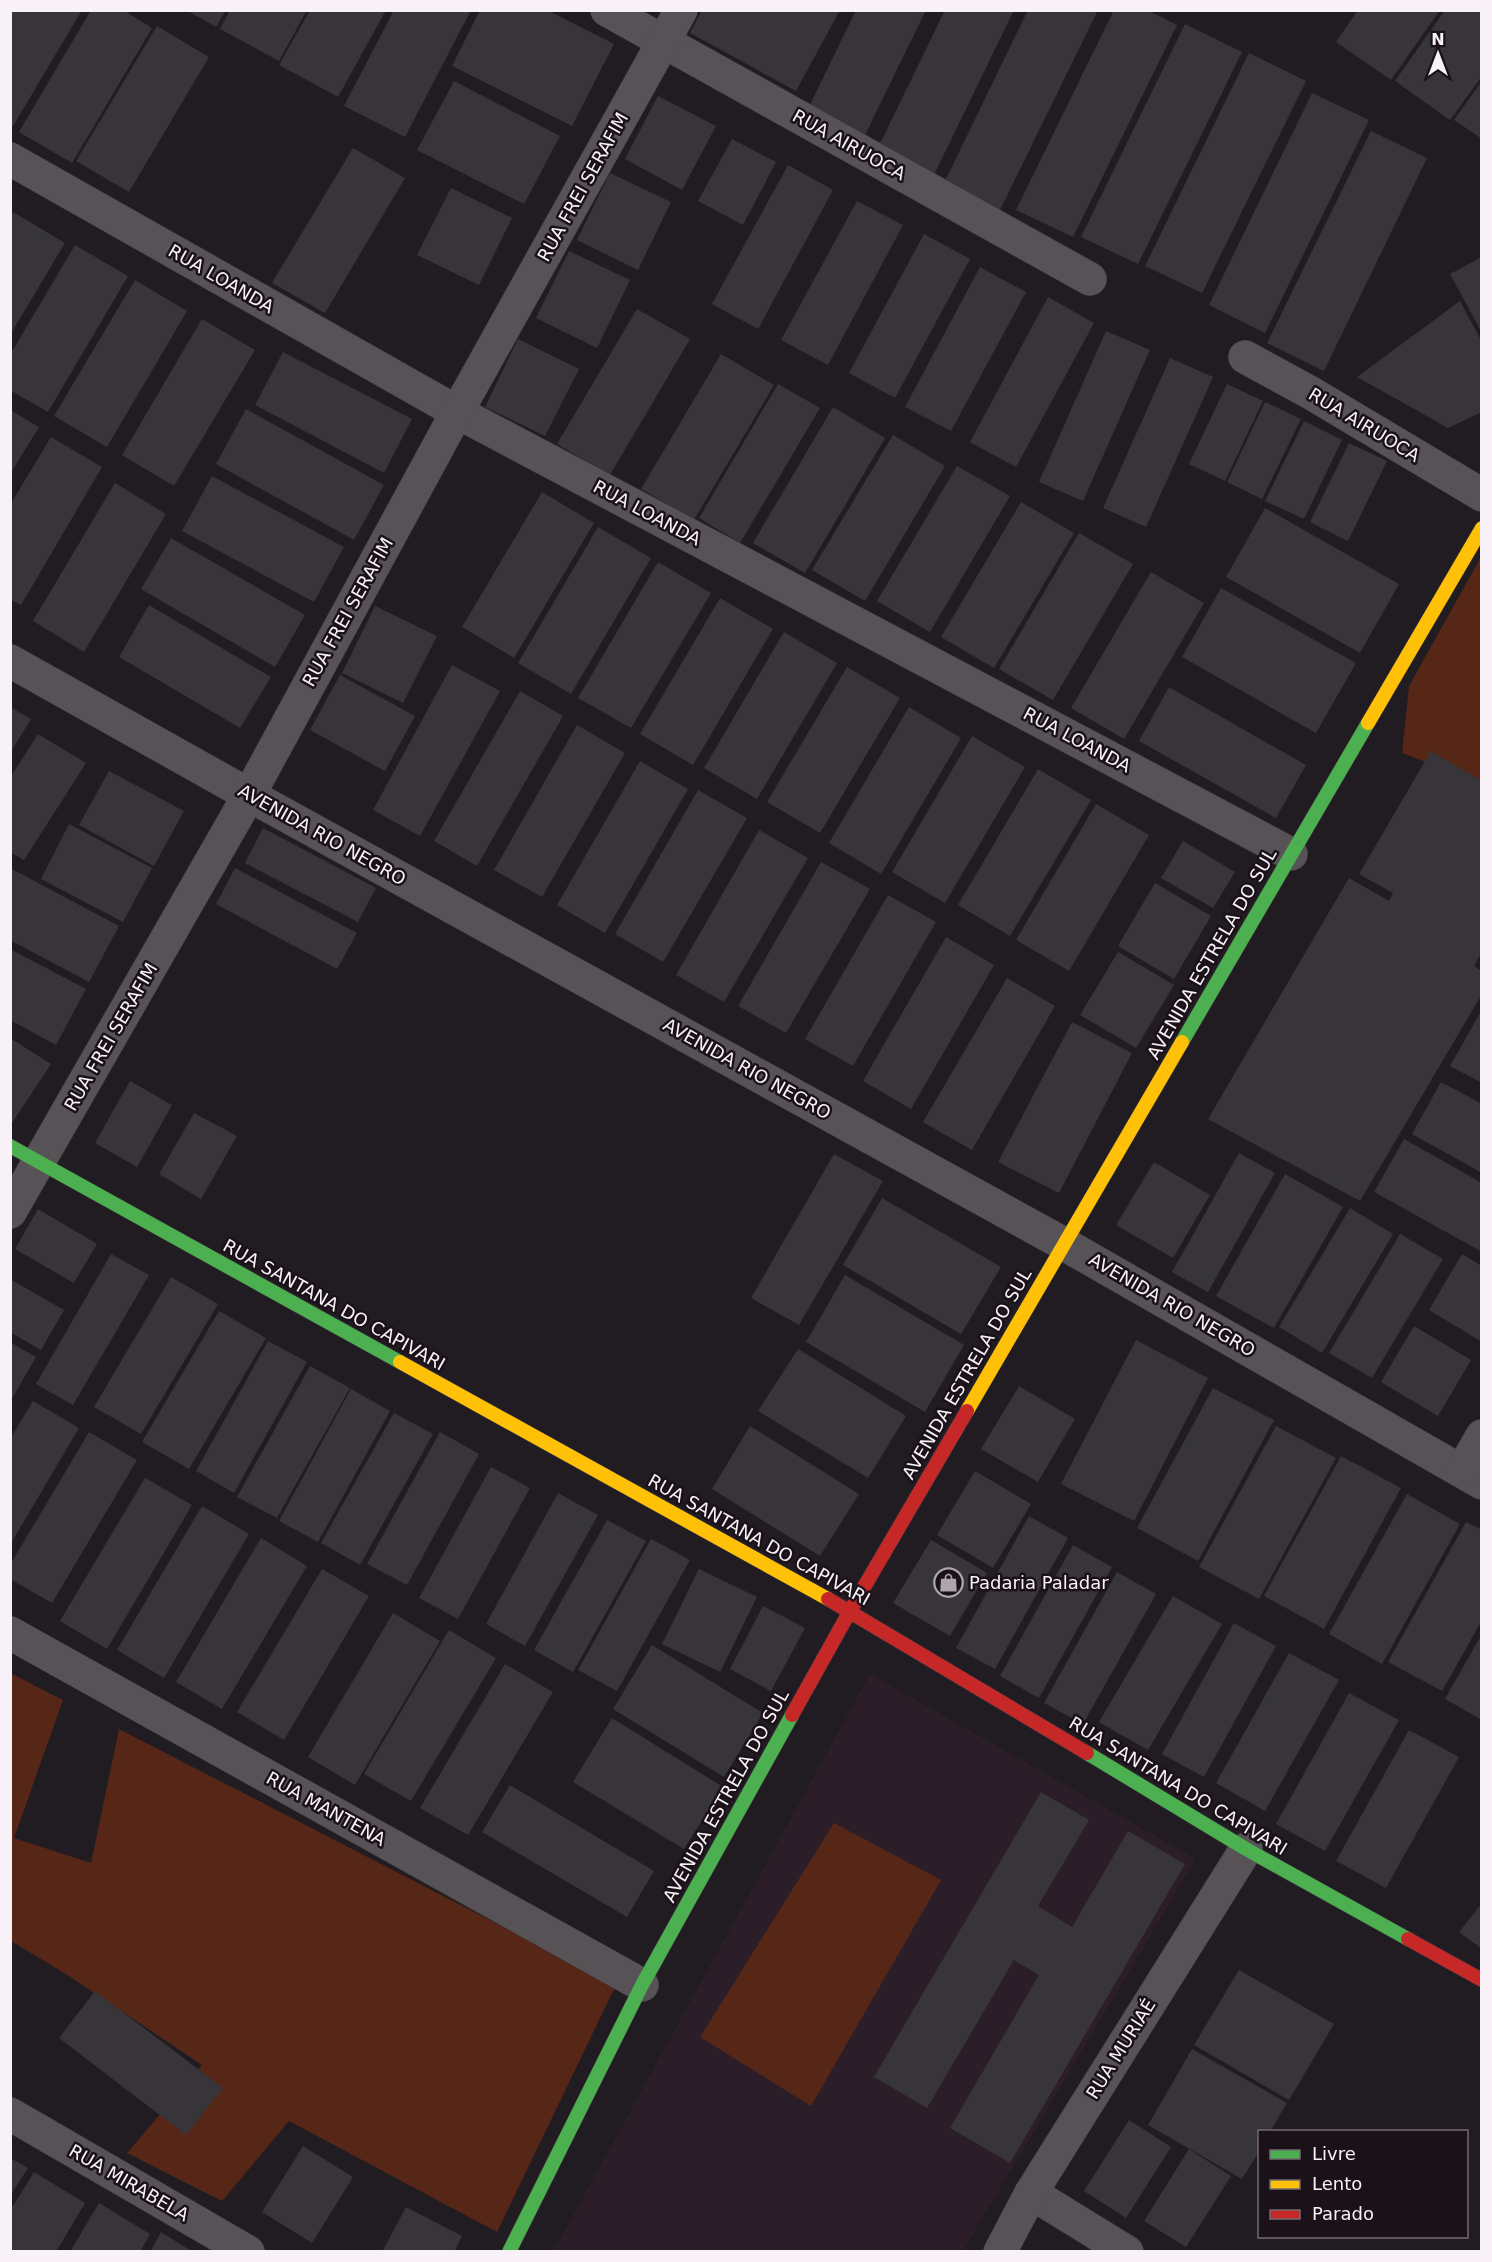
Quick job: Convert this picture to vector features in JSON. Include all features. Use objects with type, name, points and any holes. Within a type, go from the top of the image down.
[{"type":"street","name":"RUA AIRUOCA","points":[[608,10],[1090,279]]},
{"type":"street","name":"RUA FREI SERAFIM","points":[[10,1212],[249,795],[457,412],[681,10]]},
{"type":"street","name":"RUA LOANDA","points":[[10,159],[457,412],[1291,854]]},
{"type":"street","name":"RUA AIRUOCA","points":[[1245,357],[1311,393],[1482,495]]},
{"type":"street","name":"AVENIDA ESTRELA DO SUL","points":[[509,2252],[642,1985],[850,1611],[1482,528]]},
{"type":"street","name":"AVENIDA RIO NEGRO","points":[[10,661],[1064,1244],[1472,1477]]},
{"type":"street","name":"RUA SANTANA DO CAPIVARI","points":[[10,1146],[850,1611],[1246,1849],[1482,1980]]},
{"type":"street","points":[[1472,1477],[1482,1436]]},
{"type":"street","name":"RUA MANTENA","points":[[10,1633],[642,1985]]},
{"type":"street","name":"RUA MURIAÉ","points":[[1000,2252],[1031,2193],[1246,1849]]},
{"type":"street","name":"RUA MIRABELA","points":[[10,2114],[248,2252]]},
{"type":"street","points":[[1031,2193],[1127,2252]]},
{"type":"shaded area","points":[[1481,557],[1481,783],[1402,753],[1409,686]]},
{"type":"shaded area","points":[[10,1673],[63,1700],[14,1838],[91,1863],[119,1729],[616,1985],[497,2232],[289,2121],[222,2201],[127,2153],[202,2065],[69,1976],[11,1941]]},
{"type":"shaded area","points":[[870,1674],[1196,1859],[963,2251],[553,2252]]},
{"type":"shaded area","points":[[834,1823],[941,1880],[811,2106],[700,2037]]},
{"type":"building","points":[[10,10],[82,10],[13,126],[10,125]]},
{"type":"building","points":[[91,10],[123,10],[152,28],[72,163],[19,132]]},
{"type":"building","points":[[186,10],[226,10],[216,27]]},
{"type":"building","points":[[230,10],[307,10],[279,61],[220,29]]},
{"type":"building","points":[[310,10],[386,10],[338,97],[279,65]]},
{"type":"building","points":[[394,10],[471,10],[405,137],[344,106]]},
{"type":"building","points":[[480,10],[547,10],[614,44],[572,126],[452,66]]},
{"type":"building","points":[[702,10],[840,10],[796,91],[690,33]]},
{"type":"building","points":[[856,10],[926,10],[863,139],[807,111]]},
{"type":"building","points":[[945,10],[1014,10],[932,179],[876,152]]},
{"type":"building","points":[[1028,10],[1098,10],[1000,210],[944,183]]},
{"type":"building","points":[[1114,10],[1147,10],[1177,25],[1073,237],[1016,210]]},
{"type":"building","points":[[1358,10],[1440,10],[1391,80],[1336,42]]},
{"type":"building","points":[[1445,10],[1482,10],[1482,76],[1450,120],[1395,81]]},
{"type":"building","points":[[1185,24],[1242,52],[1138,264],[1081,237]]},
{"type":"building","points":[[157,26],[209,57],[129,192],[76,161]]},
{"type":"building","points":[[1249,53],[1306,81],[1202,293],[1145,266]]},
{"type":"building","points":[[454,81],[560,136],[524,204],[417,150]]},
{"type":"building","points":[[1482,81],[1482,139],[1454,120]]},
{"type":"building","points":[[1312,93],[1369,120],[1265,333],[1209,305]]},
{"type":"building","points":[[658,96],[716,126],[682,190],[625,159]]},
{"type":"building","points":[[1371,131],[1427,158],[1324,371],[1267,343]]},
{"type":"building","points":[[732,139],[776,162],[743,225],[698,201]]},
{"type":"building","points":[[353,148],[405,178],[325,313],[272,283]]},
{"type":"building","points":[[788,165],[833,190],[758,329],[712,304]]},
{"type":"building","points":[[610,173],[671,202],[638,270],[577,240]]},
{"type":"building","points":[[451,188],[512,218],[479,285],[417,255]]},
{"type":"building","points":[[857,201],[903,225],[828,365],[781,340]]},
{"type":"building","points":[[13,212],[65,243],[10,335],[10,215]]},
{"type":"building","points":[[924,234],[970,259],[895,398],[849,373]]},
{"type":"building","points":[[75,245],[128,276],[48,412],[10,390],[10,355]]},
{"type":"building","points":[[569,251],[630,280],[597,348],[536,318]]},
{"type":"building","points":[[1482,257],[1482,333],[1450,274]]},
{"type":"building","points":[[980,267],[1026,292],[951,431],[905,407]]},
{"type":"building","points":[[135,280],[187,311],[107,447],[54,416]]},
{"type":"building","points":[[1048,297],[1094,323],[1016,467],[970,442]]},
{"type":"building","points":[[1460,301],[1482,342],[1482,412],[1448,428],[1357,377]]},
{"type":"building","points":[[637,309],[690,339],[610,475],[557,444]]},
{"type":"building","points":[[202,319],[255,350],[174,486],[122,455]]},
{"type":"building","points":[[1106,331],[1150,350],[1083,501],[1039,482]]},
{"type":"building","points":[[518,339],[579,369],[545,436],[485,407]]},
{"type":"building","points":[[283,352],[412,419],[384,473],[255,405]]},
{"type":"building","points":[[721,354],[774,385],[694,520],[641,489]]},
{"type":"building","points":[[1170,358],[1213,377],[1146,527],[1103,508]]},
{"type":"building","points":[[778,384],[820,408],[740,543],[699,518]]},
{"type":"building","points":[[1227,384],[1263,401],[1225,481],[1189,464]]},
{"type":"building","points":[[1265,402],[1301,419],[1262,499],[1227,482]]},
{"type":"building","points":[[833,407],[885,438],[805,573],[753,543]]},
{"type":"building","points":[[246,409],[384,485],[354,540],[216,464]]},
{"type":"building","points":[[10,410],[39,427],[10,474]]},
{"type":"building","points":[[1304,421],[1342,440],[1304,519],[1265,501]]},
{"type":"building","points":[[893,435],[945,466],[865,601],[812,570]]},
{"type":"building","points":[[51,437],[102,467],[21,605],[10,599],[10,505]]},
{"type":"building","points":[[1349,443],[1387,461],[1348,541],[1310,522]]},
{"type":"building","points":[[957,466],[1010,496],[930,632],[877,601]]},
{"type":"building","points":[[212,476],[344,547],[314,602],[182,531]]},
{"type":"building","points":[[115,483],[166,514],[84,652],[33,621]]},
{"type":"building","points":[[542,492],[594,523],[514,658],[462,627]]},
{"type":"building","points":[[1021,502],[1074,533],[994,668],[941,637]]},
{"type":"building","points":[[1265,508],[1399,584],[1360,653],[1226,577]]},
{"type":"building","points":[[598,527],[651,558],[571,694],[518,663]]},
{"type":"building","points":[[1079,533],[1133,564],[1053,700],[999,669]]},
{"type":"building","points":[[171,538],[305,615],[275,667],[141,589]]},
{"type":"building","points":[[658,562],[711,593],[631,728],[578,698]]},
{"type":"building","points":[[1151,572],[1204,603],[1124,739],[1071,708]]},
{"type":"building","points":[[1221,588],[1356,663],[1316,733],[1182,657]]},
{"type":"building","points":[[720,598],[773,629],[693,765],[640,734]]},
{"type":"building","points":[[149,605],[271,677],[240,728],[119,657]]},
{"type":"building","points":[[375,606],[437,636],[403,703],[342,673]]},
{"type":"building","points":[[784,632],[837,663],[757,799],[704,768]]},
{"type":"building","points":[[452,665],[500,691],[420,836],[373,810]]},
{"type":"building","points":[[847,667],[900,698],[820,833],[767,802]]},
{"type":"building","points":[[340,675],[415,716],[385,771],[310,730]]},
{"type":"building","points":[[1169,687],[1306,765],[1276,818],[1139,741]]},
{"type":"building","points":[[520,691],[563,716],[477,866],[434,841]]},
{"type":"building","points":[[10,707],[31,719],[10,753]]},
{"type":"building","points":[[909,707],[961,738],[881,874],[829,843]]},
{"type":"building","points":[[577,725],[625,753],[542,897],[494,870]]},
{"type":"building","points":[[38,734],[86,763],[24,860],[10,852],[10,778]]},
{"type":"building","points":[[972,736],[1025,767],[945,903],[892,872]]},
{"type":"building","points":[[1431,751],[1482,781],[1482,952],[1474,966],[1482,971],[1482,994],[1360,1201],[1208,1119],[1349,878],[1389,901],[1393,893],[1359,874]]},
{"type":"building","points":[[640,761],[688,789],[605,933],[557,905]]},
{"type":"building","points":[[1038,769],[1091,800],[1010,936],[958,905]]},
{"type":"building","points":[[109,771],[184,811],[154,866],[79,825]]},
{"type":"building","points":[[698,790],[747,818],[663,962],[615,934]]},
{"type":"building","points":[[1096,804],[1149,835],[1069,971],[1016,940]]},
{"type":"building","points":[[69,824],[152,868],[123,922],[41,879]]},
{"type":"building","points":[[263,828],[376,888],[358,922],[245,863]]},
{"type":"building","points":[[759,830],[808,858],[724,1002],[676,975]]},
{"type":"building","points":[[1183,841],[1235,872],[1213,908],[1161,878]]},
{"type":"building","points":[[821,862],[870,889],[786,1033],[738,1006]]},
{"type":"building","points":[[10,868],[119,926],[89,982],[10,940]]},
{"type":"building","points":[[235,868],[357,933],[337,969],[216,904]]},
{"type":"building","points":[[1155,883],[1211,916],[1174,979],[1118,946]]},
{"type":"building","points":[[888,895],[936,922],[853,1066],[805,1039]]},
{"type":"building","points":[[946,937],[994,965],[911,1109],[863,1081]]},
{"type":"building","points":[[10,949],[86,989],[56,1045],[10,1020]]},
{"type":"building","points":[[1118,952],[1174,985],[1136,1048],[1080,1015]]},
{"type":"building","points":[[1007,978],[1055,1006],[972,1150],[923,1122]]},
{"type":"building","points":[[1480,1013],[1482,1014],[1482,1083],[1450,1066]]},
{"type":"building","points":[[1072,1022],[1132,1053],[1059,1193],[998,1162]]},
{"type":"building","points":[[10,1038],[51,1064],[10,1126]]},
{"type":"building","points":[[130,1081],[172,1105],[137,1167],[95,1143]]},
{"type":"building","points":[[1441,1082],[1482,1104],[1482,1173],[1412,1134]]},
{"type":"building","points":[[194,1113],[237,1136],[201,1199],[159,1174]]},
{"type":"building","points":[[1404,1139],[1482,1183],[1482,1252],[1374,1192]]},
{"type":"building","points":[[1239,1153],[1275,1173],[1208,1292],[1172,1272]]},
{"type":"building","points":[[834,1154],[883,1181],[799,1325],[751,1298]]},
{"type":"building","points":[[1154,1162],[1210,1195],[1173,1258],[1116,1225]]},
{"type":"building","points":[[1285,1174],[1343,1207],[1274,1328],[1216,1296]]},
{"type":"building","points":[[882,1198],[1001,1267],[961,1334],[843,1265]]},
{"type":"building","points":[[1350,1208],[1393,1234],[1322,1353],[1279,1327]]},
{"type":"building","points":[[38,1209],[97,1244],[74,1283],[15,1249]]},
{"type":"building","points":[[1400,1234],[1443,1259],[1372,1378],[1329,1353]]},
{"type":"building","points":[[111,1254],[149,1275],[73,1405],[36,1384]]},
{"type":"building","points":[[1462,1254],[1482,1266],[1482,1342],[1429,1310]]},
{"type":"building","points":[[845,1275],[964,1345],[925,1412],[806,1342]]},
{"type":"building","points":[[171,1277],[218,1304],[141,1434],[94,1407]]},
{"type":"building","points":[[10,1279],[64,1310],[41,1350],[10,1332]]},
{"type":"building","points":[[219,1311],[266,1338],[189,1469],[142,1442]]},
{"type":"building","points":[[1414,1326],[1471,1360],[1438,1416],[1381,1382]]},
{"type":"building","points":[[1136,1340],[1208,1378],[1134,1521],[1061,1484]]},
{"type":"building","points":[[268,1341],[307,1362],[234,1493],[196,1471]]},
{"type":"building","points":[[10,1342],[36,1357],[13,1397],[10,1395]]},
{"type":"building","points":[[798,1349],[906,1416],[868,1478],[758,1411]]},
{"type":"building","points":[[310,1366],[350,1388],[277,1518],[237,1497]]},
{"type":"building","points":[[1019,1386],[1075,1419],[1038,1482],[981,1449]]},
{"type":"building","points":[[1213,1388],[1274,1420],[1198,1561],[1137,1528]]},
{"type":"building","points":[[351,1389],[390,1411],[318,1542],[279,1521]]},
{"type":"building","points":[[33,1401],[79,1428],[10,1545],[10,1439]]},
{"type":"building","points":[[394,1413],[433,1434],[360,1565],[321,1543]]},
{"type":"building","points":[[750,1426],[859,1494],[820,1556],[712,1489]]},
{"type":"building","points":[[1276,1426],[1336,1458],[1259,1599],[1199,1567]]},
{"type":"building","points":[[89,1432],[137,1460],[52,1603],[10,1579],[10,1565]]},
{"type":"building","points":[[440,1432],[479,1454],[407,1585],[367,1564]]},
{"type":"building","points":[[1341,1456],[1401,1488],[1324,1629],[1264,1596]]},
{"type":"building","points":[[491,1467],[530,1488],[458,1619],[419,1598]]},
{"type":"building","points":[[975,1471],[1031,1504],[993,1568],[937,1535]]},
{"type":"building","points":[[145,1478],[192,1505],[107,1649],[60,1621]]},
{"type":"building","points":[[558,1493],[598,1515],[525,1646],[486,1624]]},
{"type":"building","points":[[1407,1494],[1460,1524],[1382,1664],[1329,1634]]},
{"type":"building","points":[[202,1506],[249,1534],[164,1678],[117,1650]]},
{"type":"building","points":[[1029,1516],[1068,1538],[995,1669],[956,1648]]},
{"type":"building","points":[[607,1520],[646,1541],[573,1672],[534,1650]]},
{"type":"building","points":[[1466,1522],[1482,1530],[1482,1620],[1442,1691],[1388,1662]]},
{"type":"building","points":[[261,1538],[307,1566],[222,1709],[176,1682]]},
{"type":"building","points":[[651,1539],[690,1560],[617,1691],[578,1670]]},
{"type":"building","points":[[931,1540],[987,1573],[950,1636],[893,1603]]},
{"type":"building","points":[[1073,1545],[1112,1567],[1039,1698],[1000,1676]]},
{"type":"building","points":[[322,1569],[369,1596],[284,1740],[237,1712]]},
{"type":"building","points":[[699,1569],[757,1597],[720,1672],[662,1644]]},
{"type":"building","points":[[1117,1572],[1156,1594],[1083,1724],[1044,1703]]},
{"type":"building","points":[[1173,1596],[1222,1624],[1148,1750],[1099,1722]]},
{"type":"building","points":[[763,1606],[805,1628],[771,1691],[730,1669]]},
{"type":"building","points":[[393,1613],[440,1641],[355,1785],[308,1757]]},
{"type":"building","points":[[1234,1623],[1276,1646],[1204,1777],[1162,1754]]},
{"type":"building","points":[[449,1630],[496,1658],[411,1801],[364,1774]]},
{"type":"building","points":[[1482,1634],[1482,1720],[1445,1699]]},
{"type":"building","points":[[652,1645],[763,1713],[724,1777],[613,1709]]},
{"type":"building","points":[[1289,1653],[1339,1680],[1265,1811],[1216,1783]]},
{"type":"building","points":[[505,1664],[553,1692],[468,1835],[420,1808]]},
{"type":"building","points":[[1349,1693],[1399,1720],[1325,1851],[1276,1824]]},
{"type":"building","points":[[612,1718],[723,1787],[684,1849],[573,1782]]},
{"type":"building","points":[[1409,1730],[1459,1757],[1386,1888],[1336,1861]]},
{"type":"building","points":[[510,1785],[654,1871],[627,1917],[482,1832]]},
{"type":"building","points":[[1041,1792],[1089,1820],[1038,1906],[1072,1927],[1128,1831],[1185,1864],[1010,2163],[950,2128],[1039,1975],[1014,1960],[927,2108],[874,2077]]},
{"type":"building","points":[[1482,1903],[1482,1949],[1459,1932]]},
{"type":"building","points":[[1239,1970],[1334,2024],[1289,2100],[1194,2045]]},
{"type":"building","points":[[95,1991],[223,2088],[186,2135],[59,2038]]},
{"type":"building","points":[[1192,2049],[1287,2103],[1271,2130],[1258,2130],[1258,2153],[1242,2179],[1148,2125]]},
{"type":"building","points":[[1129,2120],[1171,2147],[1126,2218],[1084,2191]]},
{"type":"building","points":[[303,2146],[353,2177],[312,2243],[262,2212]]},
{"type":"building","points":[[1189,2149],[1231,2176],[1186,2247],[1144,2221]]},
{"type":"building","points":[[10,2158],[28,2168],[10,2196]]},
{"type":"building","points":[[34,2172],[85,2203],[56,2252],[10,2252],[10,2211]]},
{"type":"building","points":[[99,2203],[150,2234],[140,2252],[70,2252]]},
{"type":"building","points":[[406,2207],[462,2236],[454,2252],[382,2252]]},
{"type":"building","points":[[161,2232],[193,2252],[150,2252]]},
{"type":"traffic: fast","points":[[1182,1042],[1368,723]]},
{"type":"traffic: fast","points":[[10,1146],[400,1362]]},
{"type":"traffic: fast","points":[[509,2252],[642,1985],[792,1715]]},
{"type":"traffic: fast","points":[[1087,1753],[1246,1849],[1408,1939]]},
{"type":"traffic: slow","points":[[1368,723],[1482,528]]},
{"type":"traffic: slow","points":[[967,1411],[1182,1042]]},
{"type":"traffic: slow","points":[[400,1362],[828,1599]]},
{"type":"traffic: jam","points":[[792,1715],[967,1411]]},
{"type":"traffic: jam","points":[[828,1599],[1087,1753]]},
{"type":"traffic: jam","points":[[1408,1939],[1482,1980]]},
{"type":"place","name":"Padaria Paladar","points":[[948,1583]]}]
